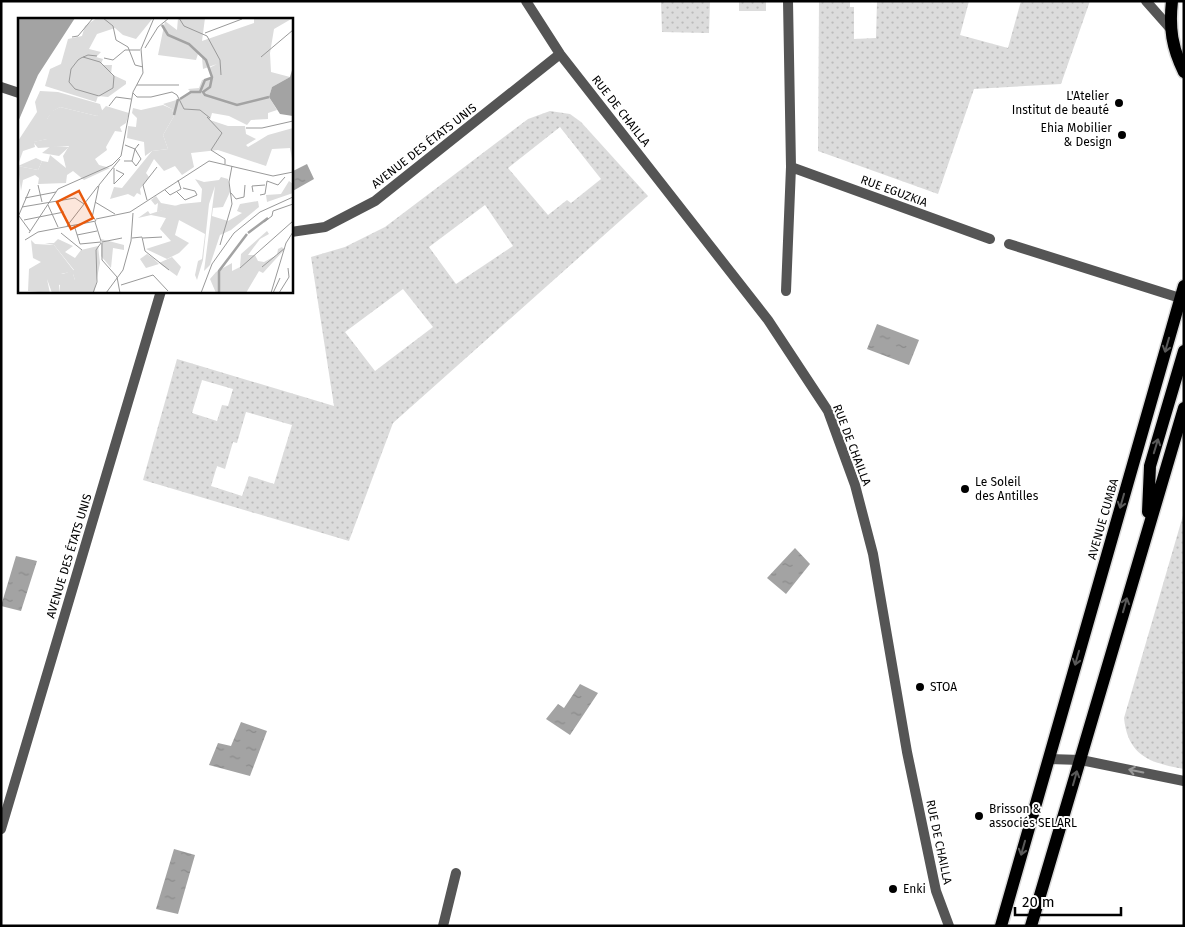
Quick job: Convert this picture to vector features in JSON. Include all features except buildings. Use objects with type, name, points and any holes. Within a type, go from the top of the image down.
[{"type":"main road","points":[[1172,1],[1169,27],[1175,54],[1184,72]]},
{"type":"main road","name":"AVENUE CUMBA","points":[[1001,926],[1182,292]]},
{"type":"main road","points":[[1147,529],[1150,466],[1184,352]]},
{"type":"main road","points":[[1032,926],[1184,408]]},
{"type":"street","name":"RUE DE CHAILLA","points":[[526,1],[560,54],[768,320],[828,411],[855,485],[873,554],[907,752],[936,891],[949,926]]},
{"type":"street","points":[[786,291],[791,167],[788,1]]},
{"type":"street","points":[[1146,1],[1169,27]]},
{"type":"street","name":"AVENUE DES ÉTATS UNIS","points":[[292,232],[325,227],[375,201],[560,54]]},
{"type":"street","points":[[1,87],[18,92]]},
{"type":"street","name":"RUE EGUZKIA","points":[[791,167],[990,239]]},
{"type":"street","points":[[1009,244],[1182,292]]},
{"type":"street","name":"AVENUE DES ÉTATS UNIS","points":[[1,828],[161,292]]},
{"type":"street","points":[[1049,759],[1080,760],[1184,781]]},
{"type":"street","points":[[443,926],[456,873]]},
{"type":"shaded area","points":[[661,1],[710,1],[709,33],[662,32]]},
{"type":"shaded area","points":[[739,1],[766,1],[766,11],[739,11]]},
{"type":"shaded area","points":[[819,1],[850,1],[850,7],[854,7],[854,39],[876,38],[877,1],[969,1],[960,35],[1008,48],[1021,1],[1090,1],[1061,84],[974,89],[938,194],[818,151]]},
{"type":"shaded area","points":[[550,111],[570,114],[581,122],[648,196],[393,423],[349,541],[143,480],[177,359],[334,406],[311,257],[345,247],[385,227],[528,119]],"holes":[[[560,127],[601,179],[571,203],[567,200],[548,215],[508,168]],[[485,205],[513,246],[456,284],[429,247]],[[403,289],[433,327],[375,371],[345,332]],[[202,380],[233,389],[228,406],[222,405],[217,421],[192,413]],[[246,412],[292,425],[274,484],[249,476],[242,496],[211,486],[217,466],[225,469],[233,442],[237,443]]]},
{"type":"shaded area","points":[[1184,512],[1184,769],[1161,764],[1143,755],[1130,741],[1124,718]]},
{"type":"water","points":[[307,164],[314,179],[292,191],[292,172]]},
{"type":"water","points":[[877,324],[919,340],[909,365],[867,349]]},
{"type":"water","points":[[795,548],[810,564],[786,594],[767,578]]},
{"type":"water","points":[[16,556],[37,561],[21,611],[1,606]]},
{"type":"water","points":[[580,684],[598,693],[570,735],[546,719],[558,704],[564,708]]},
{"type":"water","points":[[241,722],[267,731],[250,776],[209,765],[218,743],[231,746]]},
{"type":"water","points":[[174,849],[195,855],[178,914],[156,909]]},
{"type":"place","name":"L'Atelier Institut de beauté","points":[[1119,103]]},
{"type":"place","name":"Ehia Mobilier & Design","points":[[1122,135]]},
{"type":"place","name":"Le Soleil des Antilles","points":[[965,489]]},
{"type":"place","name":"STOA","points":[[920,687]]},
{"type":"place","name":"Brisson & associés SELARL","points":[[979,816]]},
{"type":"place","name":"Enki","points":[[893,889]]}]
